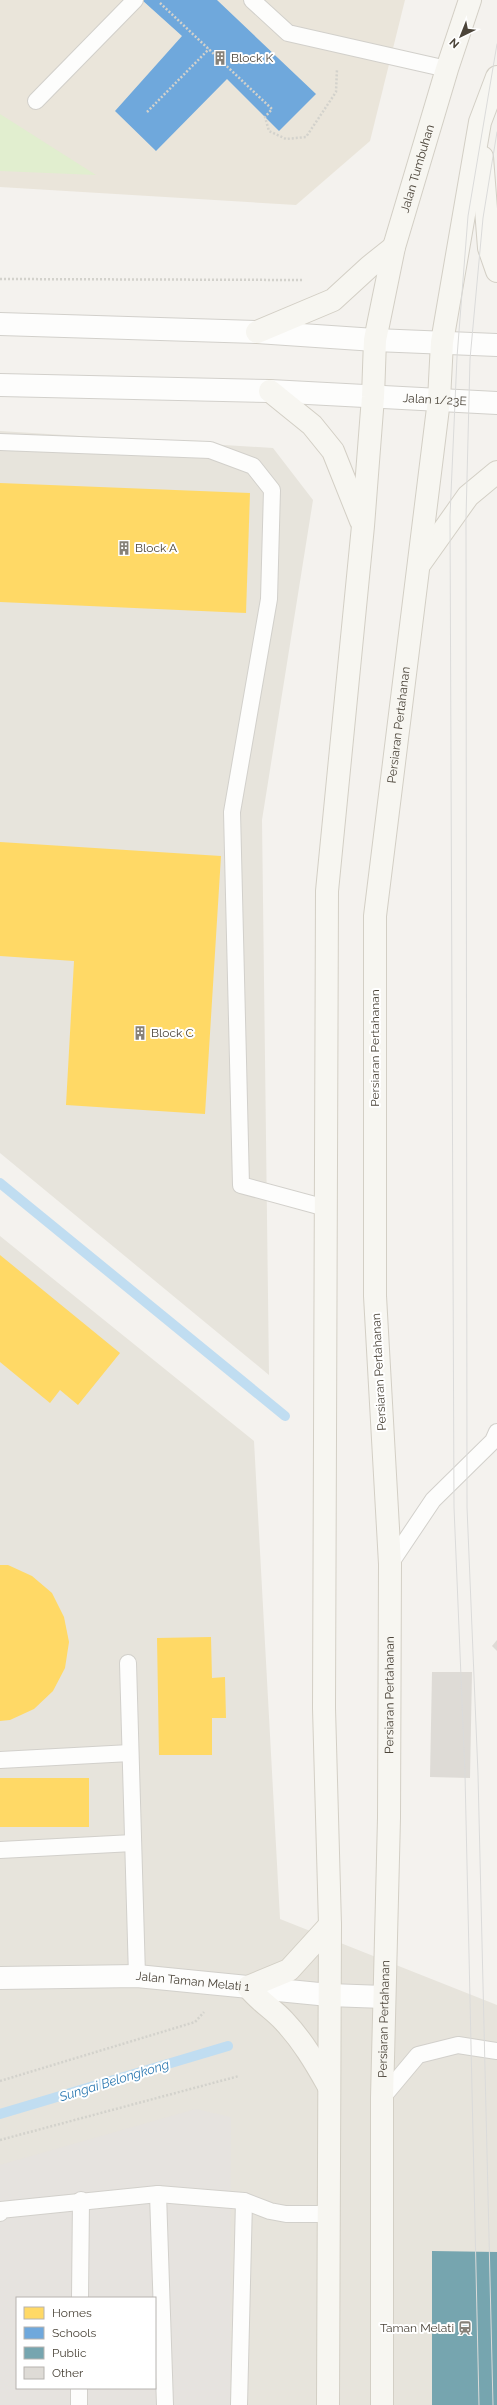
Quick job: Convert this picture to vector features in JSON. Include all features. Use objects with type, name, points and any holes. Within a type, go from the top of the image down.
[{"type":"main road","name":"Jalan Tumbuhan","points":[[375,340],[394,247],[447,69],[470,0]]},
{"type":"main road","points":[[442,342],[480,122],[497,77]]},
{"type":"main road","points":[[480,122],[489,248],[497,271]]},
{"type":"main road","points":[[257,332],[333,300],[369,267],[394,247]]},
{"type":"main road","points":[[328,2405],[328,2085],[330,1925],[324,1708],[327,891],[363,526],[373,397],[375,340]]},
{"type":"main road","name":"Persiaran Pertahanan","points":[[382,2405],[382,2098],[389,1818],[390,1564],[375,1296],[375,916],[439,400],[442,342]]},
{"type":"main road","points":[[270,391],[312,425],[333,451],[363,526]]},
{"type":"main road","points":[[419,565],[468,496],[497,472]]},
{"type":"main road","points":[[328,2085],[297,2035],[282,2019],[260,2002],[248,1987],[289,1970],[330,1925]]},
{"type":"street","points":[[0,324],[257,332],[375,340],[497,345]]},
{"type":"street","name":"Jalan 1/23E","points":[[0,385],[270,391],[497,403]]},
{"type":"street","name":"Jalan Taman Melati 1","points":[[0,1978],[137,1976],[329,1995],[384,1997]]},
{"type":"lane","points":[[36,101],[135,0]]},
{"type":"lane","points":[[252,0],[288,34],[447,69]]},
{"type":"lane","points":[[0,442],[210,450],[254,466],[272,490],[270,599],[232,812],[241,1185],[326,1208]]},
{"type":"lane","points":[[390,1564],[433,1500],[493,1441],[497,1432]]},
{"type":"lane","points":[[128,1663],[137,1976]]},
{"type":"lane","points":[[0,1760],[130,1753]]},
{"type":"lane","points":[[0,1850],[133,1843]]},
{"type":"lane","points":[[382,2098],[418,2055],[458,2044],[497,2051]]},
{"type":"lane","points":[[0,2213],[0,2210],[81,2200],[158,2194],[244,2201],[270,2211],[286,2214],[328,2214]]},
{"type":"lane","points":[[158,2194],[165,2405]]},
{"type":"lane","points":[[80,2297],[81,2200]]},
{"type":"lane","points":[[239,2405],[244,2201]]},
{"type":"lane","points":[[79,2389],[79,2405]]},
{"type":"path","points":[[157,0],[272,110],[265,117],[269,131],[286,138],[306,137],[336,92],[337,66],[350,47]]},
{"type":"path","points":[[147,112],[209,49]]},
{"type":"path","points":[[0,279],[306,280]]},
{"type":"path","points":[[0,2081],[195,2022],[206,2010]]},
{"type":"path","points":[[0,2140],[239,2076]]},
{"type":"shaded area","points":[[0,0],[405,0],[370,141],[296,205],[0,187]]},
{"type":"shaded area","points":[[0,431],[273,448],[313,500],[262,820],[269,1375],[0,1153]]},
{"type":"shaded area","name":"Taman Melati","points":[[0,1236],[254,1441],[280,1919],[497,2005],[497,2405],[0,2405]]},
{"type":"shaded area","points":[[196,2109],[231,2117],[230,2405],[0,2405],[0,2165]]},
{"type":"green space","points":[[0,114],[96,175],[0,171]]},
{"type":"building: Homes","name":"Block A","points":[[0,483],[250,493],[246,613],[0,602]]},
{"type":"building: Homes","name":"Block C","points":[[0,842],[221,856],[205,1114],[66,1105],[74,961],[0,956]]},
{"type":"building: Homes","points":[[0,1255],[120,1353],[78,1405],[60,1390],[50,1403],[0,1362]]},
{"type":"building: Homes","points":[[0,1565],[8,1565],[32,1576],[52,1593],[64,1617],[69,1642],[65,1668],[53,1691],[34,1709],[10,1720],[0,1721]]},
{"type":"building: Homes","points":[[211,1637],[212,1678],[225,1677],[226,1718],[212,1718],[212,1755],[159,1755],[157,1638]]},
{"type":"building: Homes","points":[[0,1778],[89,1778],[89,1827],[0,1827]]},
{"type":"building: Schools","name":"Block K","points":[[142,0],[217,0],[316,94],[279,131],[227,79],[156,151],[115,111],[182,36]]},
{"type":"building: Public","name":"Taman Melati","points":[[432,2251],[497,2252],[497,2405],[432,2405]]},
{"type":"building: Other","points":[[497,1640],[497,1651],[492,1646]]},
{"type":"building: Other","points":[[432,1672],[472,1672],[470,1778],[430,1777]]},
{"type":"waterway","points":[[0,1183],[285,1416]]},
{"type":"waterway","name":"Sungai Belongkong","points":[[0,2114],[228,2046]]},
{"type":"tram line","points":[[479,2405],[465,1774],[454,1507],[450,516],[457,357],[468,216],[497,44]]},
{"type":"tram line","points":[[493,2405],[478,1774],[467,1507],[466,518],[470,359],[483,218],[497,132]]},
{"type":"place","name":"Block K","points":[[220,58]]},
{"type":"place","name":"Block A","points":[[124,548]]},
{"type":"place","name":"Block C","points":[[140,1033]]},
{"type":"place","name":"Taman Melati","points":[[465,2328]]}]
